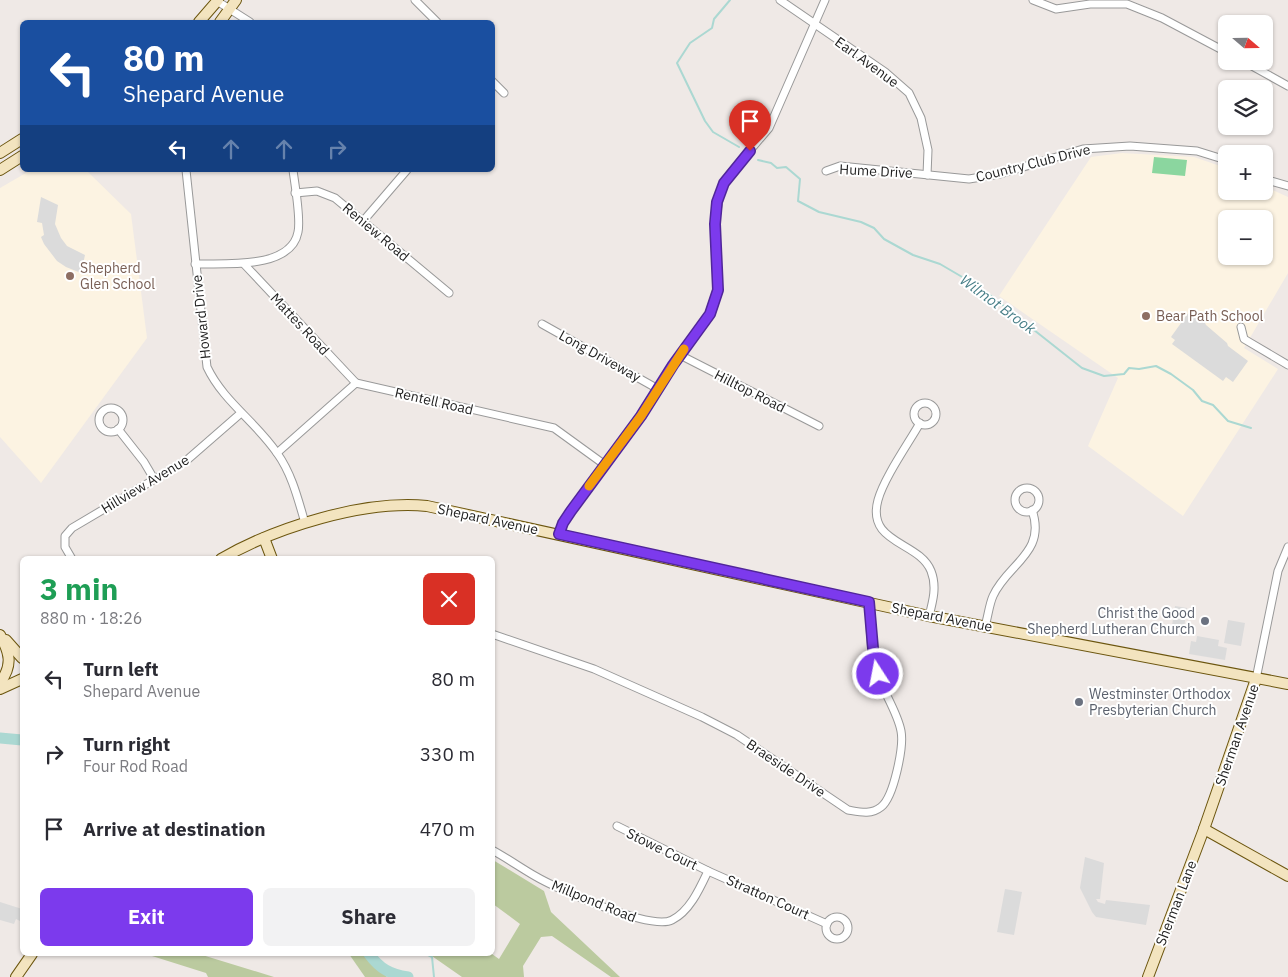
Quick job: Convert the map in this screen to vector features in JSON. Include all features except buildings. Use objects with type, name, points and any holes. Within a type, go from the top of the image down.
[{"type":"main road","points":[[201,20],[217,0]]},
{"type":"main road","points":[[222,20],[236,0]]},
{"type":"main road","points":[[0,153],[20,140]]},
{"type":"main road","points":[[0,170],[20,157]]},
{"type":"main road","name":"Shepard Avenue","points":[[227,556],[264,538],[305,523],[378,507],[411,505],[447,510],[929,616],[1288,684]]},
{"type":"main road","points":[[264,538],[271,556]]},
{"type":"main road","points":[[0,634],[20,656]]},
{"type":"main road","points":[[0,634],[10,658],[9,669],[0,683]]},
{"type":"main road","name":"Sherman Avenue","points":[[1204,829],[1256,679]]},
{"type":"main road","points":[[0,688],[20,680]]},
{"type":"main road","points":[[1204,829],[1288,876]]},
{"type":"main road","name":"Sherman Lane","points":[[1148,977],[1204,829]]},
{"type":"main road","points":[[16,977],[31,956]]},
{"type":"street","points":[[217,0],[247,20]]},
{"type":"street","points":[[415,0],[435,20]]},
{"type":"street","name":"Earl Avenue","points":[[780,0],[885,72],[909,94],[921,118],[928,150],[928,175]]},
{"type":"street","points":[[559,534],[563,523],[710,314],[716,299],[718,276],[715,224],[720,192],[729,175],[769,128],[825,0]]},
{"type":"street","points":[[1033,0],[1056,9],[1089,2],[1128,4],[1162,18],[1218,48]]},
{"type":"street","points":[[1259,70],[1288,86]]},
{"type":"street","points":[[495,84],[504,93]]},
{"type":"street","name":"Country Club Drive","points":[[928,175],[969,179],[1000,174],[1084,149],[1130,146],[1197,151],[1218,158]]},
{"type":"street","name":"Hume Drive","points":[[826,172],[840,166],[928,175]]},
{"type":"street","name":"Howard Drive","points":[[186,172],[207,367],[218,388],[277,453],[290,477],[305,523]]},
{"type":"street","points":[[195,264],[244,264],[280,255],[292,247],[298,231],[294,172]]},
{"type":"street","points":[[364,220],[405,172]]},
{"type":"street","points":[[1273,182],[1288,186]]},
{"type":"street","name":"Reniew Road","points":[[295,193],[317,191],[335,198],[364,220],[449,294]]},
{"type":"street","name":"Mattes Road","points":[[244,264],[356,384]]},
{"type":"street","name":"Long Driveway","points":[[542,324],[658,389]]},
{"type":"street","points":[[1241,327],[1244,339],[1288,365]]},
{"type":"street","name":"Hilltop Road","points":[[680,355],[819,426]]},
{"type":"street","points":[[277,453],[356,384]]},
{"type":"street","name":"Rentell Road","points":[[356,384],[554,428],[605,465]]},
{"type":"street","name":"Hillview Avenue","points":[[70,556],[66,547],[65,536],[72,528],[187,460],[241,413]]},
{"type":"street","points":[[920,423],[881,491],[876,510],[883,530],[892,539],[914,551],[930,570],[934,595],[929,616]]},
{"type":"street","points":[[118,429],[144,462],[154,479]]},
{"type":"street","points":[[985,626],[993,596],[1003,580],[1030,551],[1034,538],[1035,519],[1032,510]]},
{"type":"street","name":"Sherman Avenue","points":[[1256,679],[1278,571],[1288,547]]},
{"type":"street","name":"Braeside Drive","points":[[495,635],[594,669],[702,717],[737,735],[848,810],[866,814],[882,807],[891,790],[902,746],[901,730],[882,687],[874,660],[869,602]]},
{"type":"street","name":"Stowe Court","points":[[617,826],[708,871]]},
{"type":"street","name":"Millpond Road","points":[[495,852],[561,890],[640,920],[656,922],[672,921],[694,899],[708,871]]},
{"type":"street","name":"Stratton Court","points":[[708,871],[827,924]]},
{"type":"shaded area","name":"Bear Path School","points":[[1122,153],[1194,157],[1218,165],[1218,200],[1273,200],[1273,190],[1288,197],[1288,273],[1244,348],[1278,369],[1183,516],[1088,446],[1118,378],[999,296],[1091,157]]},
{"type":"shaded area","name":"Shepherd Glen School","points":[[28,172],[88,172],[131,214],[147,338],[41,483],[0,437],[0,188]]},
{"type":"shaded area","points":[[41,197],[58,205],[55,224],[67,246],[85,255],[81,273],[57,261],[44,244],[41,237],[44,235],[42,223],[37,222]]},
{"type":"shaded area","points":[[1191,309],[1202,317],[1206,325],[1228,346],[1248,361],[1233,382],[1226,377],[1223,381],[1172,344],[1175,340],[1171,337]]},
{"type":"shaded area","points":[[1175,606],[1187,608],[1183,634],[1171,632]]},
{"type":"shaded area","points":[[1228,620],[1245,623],[1241,646],[1224,643]]},
{"type":"shaded area","points":[[1197,636],[1219,640],[1218,646],[1227,648],[1225,660],[1189,654],[1191,641],[1196,642]]},
{"type":"shaded area","points":[[1085,857],[1104,863],[1100,899],[1096,899],[1098,902],[1105,904],[1106,900],[1150,905],[1146,925],[1096,917],[1080,888]]},
{"type":"shaded area","points":[[1005,889],[1022,892],[1014,935],[997,932]]},
{"type":"shaded area","points":[[0,902],[20,908],[20,921],[16,919],[14,924],[0,920]]},
{"type":"green space","points":[[1154,157],[1187,160],[1185,176],[1152,173]]},
{"type":"green space","points":[[495,861],[544,891],[551,912],[620,977],[611,977],[552,936],[541,937],[523,966],[524,977],[462,977],[432,956],[495,956],[499,959],[520,924],[495,905]]},
{"type":"green space","points":[[152,956],[206,956],[274,977],[208,977],[206,973]]},
{"type":"green space","points":[[350,956],[369,956],[387,977],[365,977]]},
{"type":"waterway","name":"Wilmot Brook","points":[[730,0],[714,19],[712,28],[690,43],[677,63],[705,121],[713,132],[739,147]]},
{"type":"waterway","name":"Wilmot Brook","points":[[758,160],[771,163],[777,168],[786,167],[800,179],[798,201],[819,212],[861,222],[874,228],[884,239],[913,255],[940,264],[981,288],[1082,368],[1104,376],[1124,374],[1129,368],[1139,369],[1156,366],[1193,390],[1202,401],[1213,405],[1228,421],[1251,428]]},
{"type":"waterway","points":[[0,738],[20,740]]},
{"type":"waterway","points":[[371,956],[377,964],[386,970],[408,977]]},
{"type":"waterway","points":[[430,956],[432,957],[434,977]]},
{"type":"slow traffic","points":[[589,486],[641,416],[684,349]]},
{"type":"place","name":"Shepherd Glen School","points":[[70,276]]},
{"type":"place","name":"Bear Path School","points":[[1146,316]]},
{"type":"place","name":"Christ the Good Shepherd Lutheran Church","points":[[1205,621]]},
{"type":"place","name":"Westminster Orthodox Presbyterian Church","points":[[1079,702]]},
{"type":"route","points":[[750,151],[729,175],[717,202],[715,224],[718,290],[714,306],[673,365],[641,416],[571,511],[563,523],[559,534],[869,602],[874,660],[878,674]]}]
